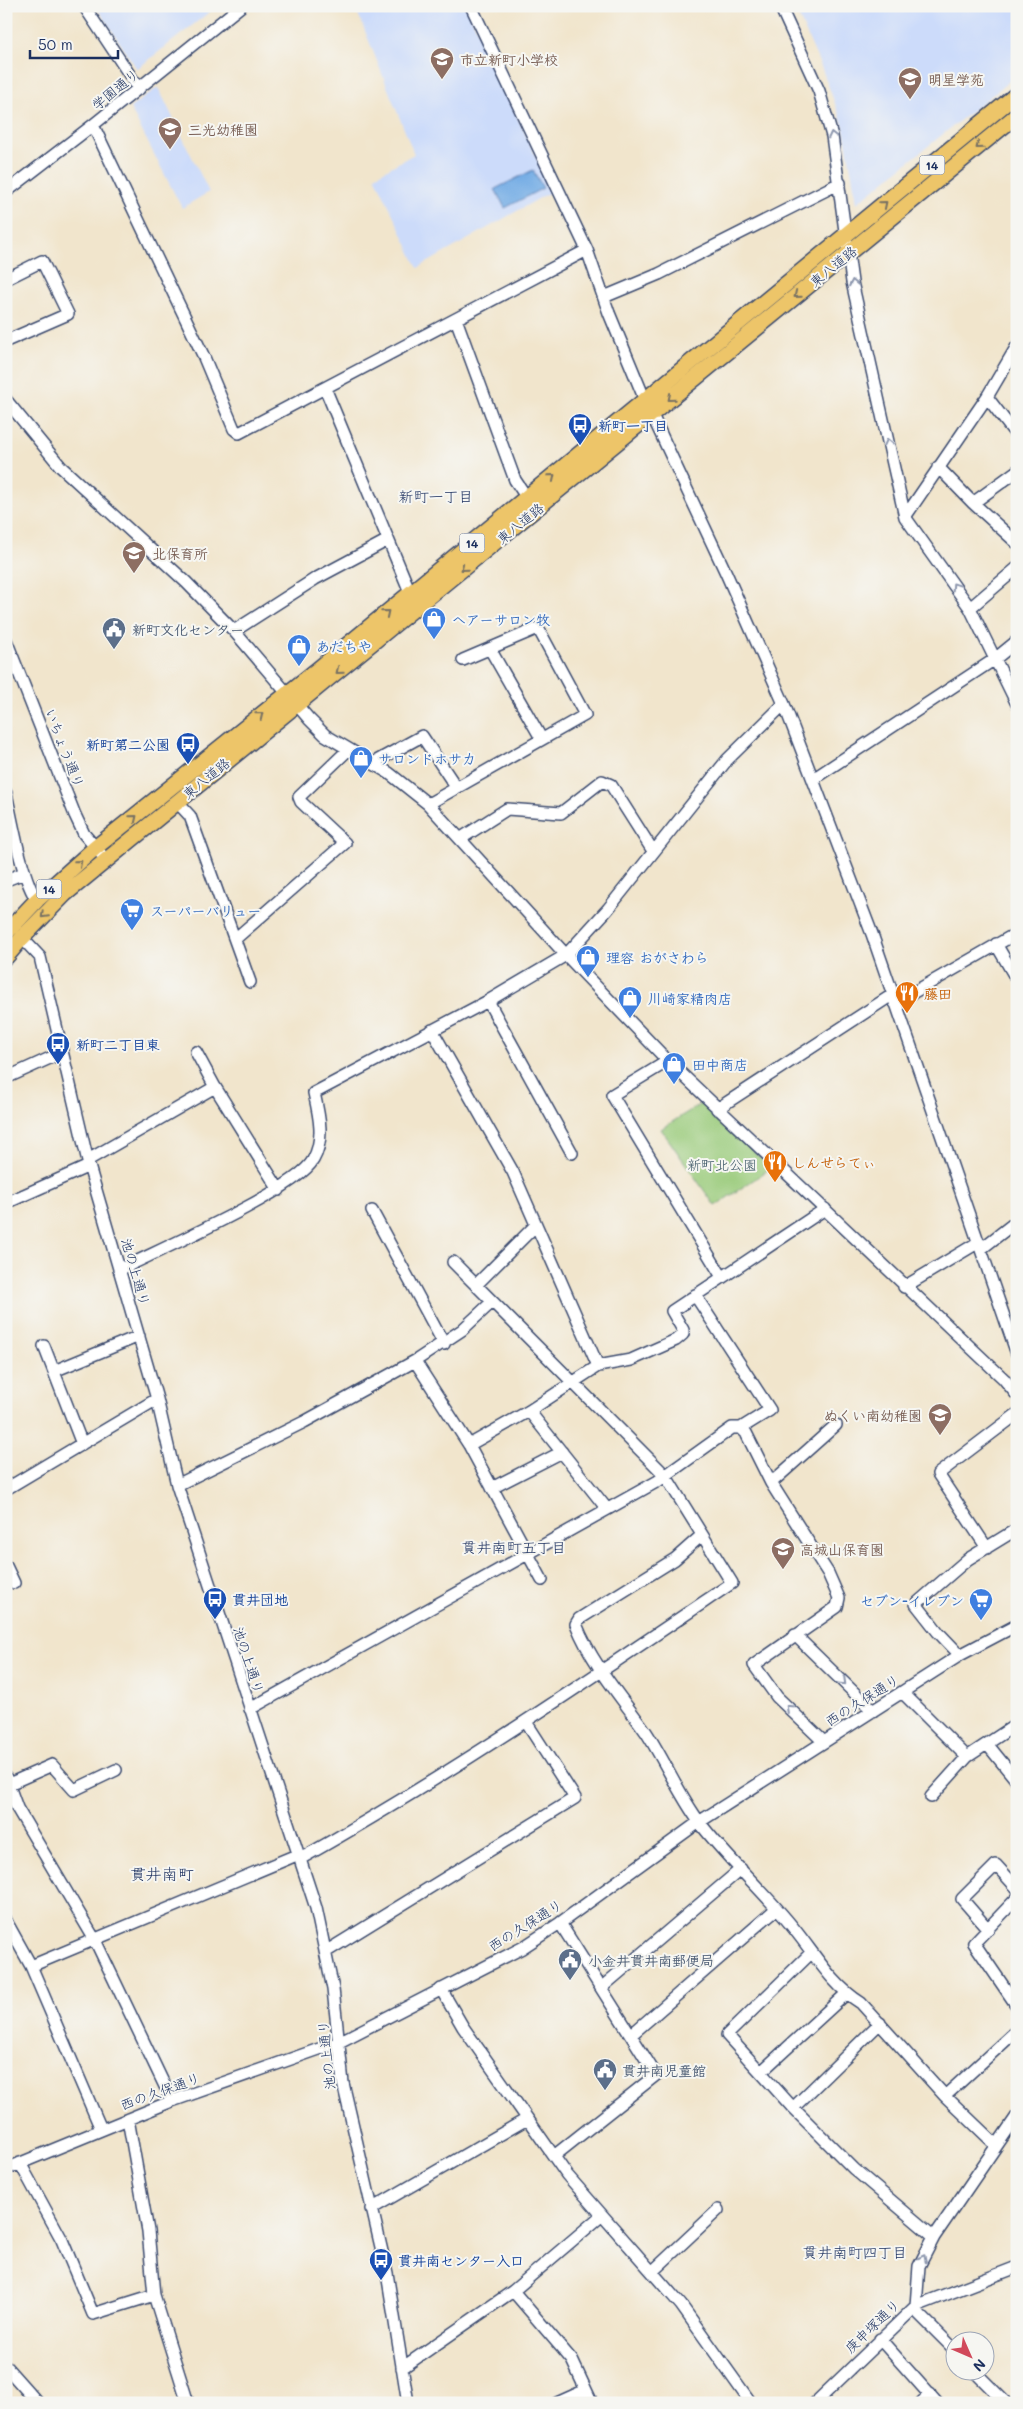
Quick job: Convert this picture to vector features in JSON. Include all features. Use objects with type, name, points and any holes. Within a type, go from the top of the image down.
[{"type":"main road","name":"東八道路","points":[[6,957],[65,894],[177,802],[410,592],[527,498],[1017,94]]},
{"type":"main road","name":"東八道路","points":[[6,933],[38,900],[96,848],[291,701],[652,414],[1017,115]]},
{"type":"street","points":[[84,6],[139,89]]},
{"type":"street","name":"学園通り","points":[[6,192],[93,126],[241,6]]},
{"type":"street","points":[[471,6],[587,250],[645,400],[726,573],[784,704],[872,934],[1017,1354]]},
{"type":"street","points":[[780,6],[819,91],[832,136],[854,292],[905,517],[970,608],[1017,704]]},
{"type":"street","points":[[93,126],[203,355],[234,429],[240,433],[587,250]]},
{"type":"street","points":[[604,297],[659,274],[840,184]]},
{"type":"street","points":[[6,279],[42,260],[68,314],[6,341]]},
{"type":"street","points":[[456,319],[515,480],[527,498]]},
{"type":"street","points":[[905,517],[938,466],[987,397],[1017,346]]},
{"type":"street","points":[[326,388],[410,592]]},
{"type":"street","points":[[987,397],[1017,436]]},
{"type":"street","points":[[6,400],[60,468],[179,576],[234,631],[291,701],[325,734],[348,750],[373,763],[428,804],[566,955],[668,1061],[825,1209],[904,1287],[1004,1379],[1017,1395]]},
{"type":"street","points":[[938,466],[973,503],[1016,540]]},
{"type":"street","points":[[973,503],[1017,470]]},
{"type":"street","points":[[234,631],[315,579],[388,540]]},
{"type":"street","points":[[970,608],[1017,568]]},
{"type":"street","points":[[428,804],[541,738],[585,715],[538,628],[463,660]]},
{"type":"street","name":"いちょう通り","points":[[6,640],[75,815],[84,834],[107,861]]},
{"type":"street","points":[[813,779],[996,659],[1017,641]]},
{"type":"street","points":[[490,649],[541,738]]},
{"type":"street","points":[[118,1270],[279,1190],[305,1172],[314,1160],[321,1128],[314,1093],[488,1001],[566,955],[608,909],[727,760],[784,704]]},
{"type":"street","points":[[373,763],[422,736],[456,787]]},
{"type":"street","points":[[235,940],[345,844],[301,802],[299,797],[348,750]]},
{"type":"street","points":[[460,839],[507,809],[561,814],[602,781],[611,784],[653,851]]},
{"type":"street","points":[[6,793],[24,873],[30,890],[38,900]]},
{"type":"street","points":[[177,802],[190,816],[250,982]]},
{"type":"street","points":[[6,880],[24,873]]},
{"type":"street","points":[[717,1109],[893,999],[1017,933]]},
{"type":"street","name":"池の上通り","points":[[22,938],[40,957],[61,1053],[89,1163],[118,1270],[157,1399],[177,1485],[316,1908],[327,1951],[340,2042],[343,2084],[387,2273],[408,2403]]},
{"type":"street","points":[[996,944],[1017,980]]},
{"type":"street","points":[[488,1001],[572,1153]]},
{"type":"street","points":[[432,1030],[513,1172],[598,1366]]},
{"type":"street","points":[[196,1052],[215,1087],[279,1190]]},
{"type":"street","points":[[6,1078],[61,1053]]},
{"type":"street","points":[[668,1061],[612,1095],[722,1277]]},
{"type":"street","points":[[6,1203],[89,1163],[215,1087]]},
{"type":"street","points":[[469,1445],[529,1411],[598,1366],[631,1360],[676,1340],[683,1334],[683,1330],[672,1311],[825,1209]]},
{"type":"street","points":[[372,1211],[444,1344]]},
{"type":"street","points":[[904,1287],[980,1245],[1017,1221]]},
{"type":"street","points":[[476,1286],[536,1226]]},
{"type":"street","points":[[31,1966],[300,1856],[388,1810],[526,1722],[732,1582],[665,1475],[453,1262]]},
{"type":"street","points":[[250,1708],[607,1509],[665,1475],[732,1428],[741,1428],[770,1410],[695,1296]]},
{"type":"street","points":[[177,1485],[304,1422],[415,1361],[444,1344],[492,1302]]},
{"type":"street","points":[[54,1371],[139,1336]]},
{"type":"street","points":[[44,1346],[82,1444]]},
{"type":"street","points":[[415,1361],[469,1445],[526,1554],[542,1580]]},
{"type":"street","points":[[6,1489],[157,1399]]},
{"type":"street","points":[[529,1411],[607,1509]]},
{"type":"street","points":[[987,1548],[938,1474],[1017,1414]]},
{"type":"street","points":[[771,1483],[836,1425]]},
{"type":"street","points":[[741,1428],[746,1433],[771,1483],[828,1573],[839,1598],[836,1607],[754,1665],[777,1697],[824,1742]]},
{"type":"street","points":[[492,1488],[562,1452]]},
{"type":"street","points":[[960,1655],[938,1632],[916,1604],[968,1559],[1017,1529]]},
{"type":"street","points":[[702,1535],[675,1558],[579,1619],[576,1624],[579,1631],[601,1671],[646,1733],[699,1822],[795,1930],[811,1953],[846,1994],[861,2003],[945,2096],[996,2145]]},
{"type":"street","points":[[6,1566],[14,1583]]},
{"type":"street","name":"西の久保通り","points":[[6,2169],[172,2101],[340,2042],[522,1948],[560,1923],[699,1822],[960,1655],[1017,1625]]},
{"type":"street","points":[[795,1635],[873,1711]]},
{"type":"street","points":[[903,1692],[967,1757]]},
{"type":"street","points":[[327,1951],[575,1798],[526,1722]]},
{"type":"street","points":[[931,1798],[967,1757],[1017,1724]]},
{"type":"street","points":[[987,1744],[1017,1780]]},
{"type":"street","points":[[116,1770],[74,1790],[52,1765],[8,1781],[17,1808],[94,1940],[172,2101]]},
{"type":"street","points":[[988,1929],[962,1899],[996,1865],[1017,1888]]},
{"type":"street","points":[[601,1988],[741,1869]]},
{"type":"street","points":[[1017,1898],[974,1943],[1017,2006]]},
{"type":"street","points":[[631,2035],[776,1909]]},
{"type":"street","points":[[6,1921],[31,1966],[101,2129]]},
{"type":"street","points":[[554,2156],[656,2075],[560,1923]]},
{"type":"street","points":[[6,1946],[17,1940]]},
{"type":"street","points":[[811,1953],[727,2035],[793,2108],[854,2169],[934,2237]]},
{"type":"street","points":[[441,1989],[463,2027],[567,2174],[601,2216],[653,2271],[711,2345],[751,2403]]},
{"type":"street","points":[[761,2072],[846,1994]]},
{"type":"street","points":[[793,2108],[880,2023]]},
{"type":"street","points":[[945,2096],[1017,2030]]},
{"type":"street","points":[[946,2341],[918,2314],[916,2306],[919,2266],[934,2237],[1017,2116]]},
{"type":"street","points":[[128,2119],[148,2231],[154,2295],[188,2403]]},
{"type":"street","points":[[371,2209],[527,2119]]},
{"type":"street","points":[[20,2163],[62,2240],[93,2314],[154,2295]]},
{"type":"street","points":[[653,2271],[718,2210]]},
{"type":"street","points":[[402,2368],[513,2291],[601,2216]]},
{"type":"street","name":"庚申塚通り","points":[[815,2403],[916,2306],[1017,2266]]},
{"type":"street","points":[[513,2291],[572,2360],[592,2403]]},
{"type":"street","points":[[880,2339],[934,2398],[921,2403]]},
{"type":"street","points":[[6,2367],[38,2403]]},
{"type":"street","points":[[986,2382],[1006,2403]]},
{"type":"street","points":[[558,2403],[586,2390]]},
{"type":"shaded area","points":[[96,6],[217,6],[137,69]]},
{"type":"shaded area","name":"市立新町小学校","points":[[355,6],[466,6],[552,191],[418,268],[375,176],[414,154]]},
{"type":"shaded area","name":"明星学苑","points":[[794,6],[1017,6],[1017,75],[857,203],[843,125],[822,69]]},
{"type":"shaded area","name":"三光幼稚園","points":[[158,87],[209,192],[182,208],[130,108]]},
{"type":"green space","name":"新町北公園","points":[[702,1103],[771,1168],[715,1206],[661,1129]]},
{"type":"water","points":[[533,170],[543,188],[505,208],[495,189]]},
{"type":"place","name":"市立新町小学校","points":[[442,80]]},
{"type":"place","name":"明星学苑","points":[[910,100]]},
{"type":"place","name":"三光幼稚園","points":[[170,150]]},
{"type":"place","name":"新町一丁目","points":[[580,446]]},
{"type":"place","name":"北保育所","points":[[134,574]]},
{"type":"place","name":"ヘアーサロン牧","points":[[434,640]]},
{"type":"place","name":"新町文化センター","points":[[114,650]]},
{"type":"place","name":"あだちや","points":[[299,667]]},
{"type":"place","name":"新町第二公園","points":[[188,765]]},
{"type":"place","name":"サロンドホサカ","points":[[361,779]]},
{"type":"place","name":"スーパーバリュー","points":[[132,931]]},
{"type":"place","name":"理容 おがさわら","points":[[588,978]]},
{"type":"place","name":"藤田","points":[[907,1014]]},
{"type":"place","name":"川崎家精肉店","points":[[630,1019]]},
{"type":"place","name":"新町二丁目東","points":[[58,1065]]},
{"type":"place","name":"田中商店","points":[[674,1085]]},
{"type":"place","name":"しんせらてぃ","points":[[775,1183]]},
{"type":"place","name":"ぬくい南幼稚園","points":[[940,1436]]},
{"type":"place","name":"高城山保育園","points":[[783,1570]]},
{"type":"place","name":"貫井団地","points":[[215,1620]]},
{"type":"place","name":"セブン-イレブン","points":[[981,1621]]},
{"type":"place","name":"小金井貫井南郵便局","points":[[570,1981]]},
{"type":"place","name":"貫井南児童館","points":[[605,2091]]},
{"type":"place","name":"貫井南センター入口","points":[[381,2281]]},
{"type":"district","name":"新町一丁目","points":[[436,496]]},
{"type":"district","name":"貫井南町五丁目","points":[[514,1547]]},
{"type":"district","name":"貫井南町","points":[[162,1873]]},
{"type":"district","name":"貫井南町四丁目","points":[[855,2252]]}]
